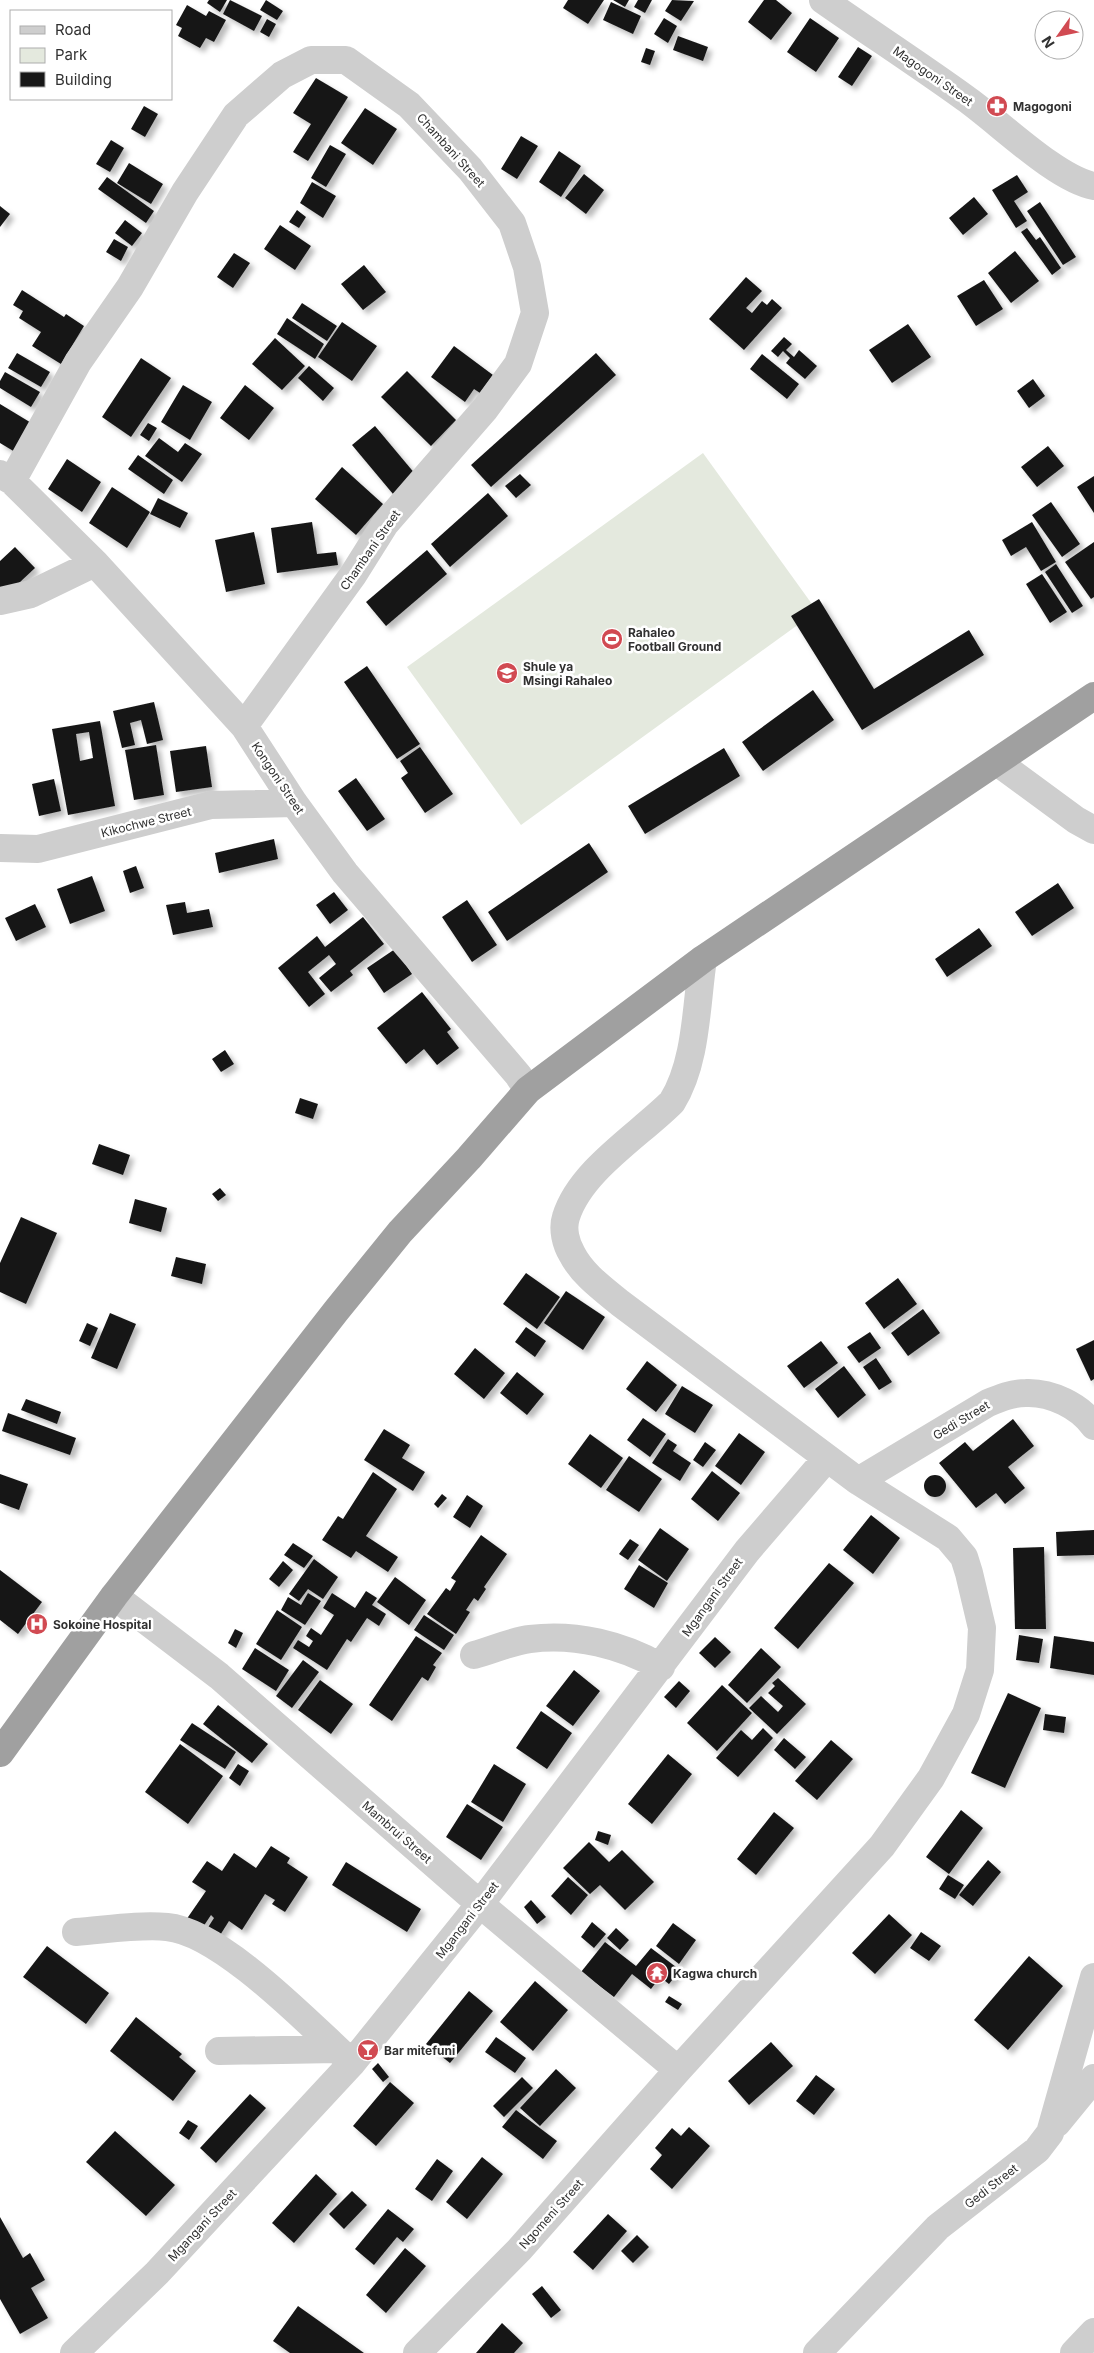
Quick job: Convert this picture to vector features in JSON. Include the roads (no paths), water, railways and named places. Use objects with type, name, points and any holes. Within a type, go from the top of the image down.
[{"type":"highway","points":[[0,1753],[114,1596],[336,1311],[400,1232],[470,1158],[528,1090],[703,959],[1094,696]]},
{"type":"street","name":"Magogoni Street","points":[[823,0],[965,98],[1050,164],[1071,177],[1093,187]]},
{"type":"street","name":"Chambani Street","points":[[6,478],[78,362],[130,287],[185,192],[236,115],[282,75],[310,60],[346,60],[410,105],[470,169],[512,223],[527,267],[535,313],[518,364],[485,409],[385,524],[353,575],[244,726]]},
{"type":"street","name":"Kongoni Street","points":[[6,478],[95,563],[244,726],[294,803],[345,872],[518,1075],[528,1090]]},
{"type":"street","points":[[0,601],[31,594],[95,563]]},
{"type":"street","points":[[997,762],[1076,820],[1094,830]]},
{"type":"street","name":"Kikochwe Street","points":[[0,848],[38,850],[211,805],[294,803]]},
{"type":"street","name":"Ngomeni Street","points":[[417,2353],[519,2250],[678,2070],[882,1846],[931,1778],[962,1722],[980,1670],[982,1628],[964,1557],[940,1531],[903,1511],[827,1458],[600,1287],[572,1256],[564,1229],[565,1218],[581,1188],[609,1159],[667,1108],[680,1090],[691,1050],[703,959]]},
{"type":"street","name":"Gedi Street","points":[[858,1481],[988,1403],[1008,1395],[1028,1393],[1063,1401],[1087,1416],[1094,1426]]},
{"type":"street","name":"Mgangani Street","points":[[74,2353],[157,2273],[344,2056],[480,1904],[747,1551],[827,1458]]},
{"type":"street","name":"Mambrui Street","points":[[114,1596],[219,1676],[480,1904],[678,2070]]},
{"type":"street","points":[[474,1655],[528,1639],[548,1637],[598,1642],[623,1648],[661,1667]]},
{"type":"street","points":[[76,1932],[168,1927],[194,1934],[256,1976],[344,2056]]},
{"type":"street","name":"Gedi Street","points":[[817,2353],[938,2227],[1037,2150],[1050,2133],[1094,1977]]},
{"type":"street","points":[[219,2051],[344,2056]]},
{"type":"street","points":[[1050,2133],[1094,2078]]},
{"type":"street","points":[[1074,2353],[1094,2332]]},
{"type":"street","points":[[833,2353],[844,2353]]},
{"type":"place","name":"Magogoni","points":[[997,106]]},
{"type":"place","name":"Rahaleo Football Ground","points":[[612,639]]},
{"type":"place","name":"Shule ya Msingi Rahaleo","points":[[507,673]]},
{"type":"place","name":"Sokoine Hospital","points":[[37,1624]]},
{"type":"place","name":"Kagwa church","points":[[657,1973]]},
{"type":"place","name":"Bar mitefuni","points":[[368,2050]]}]
